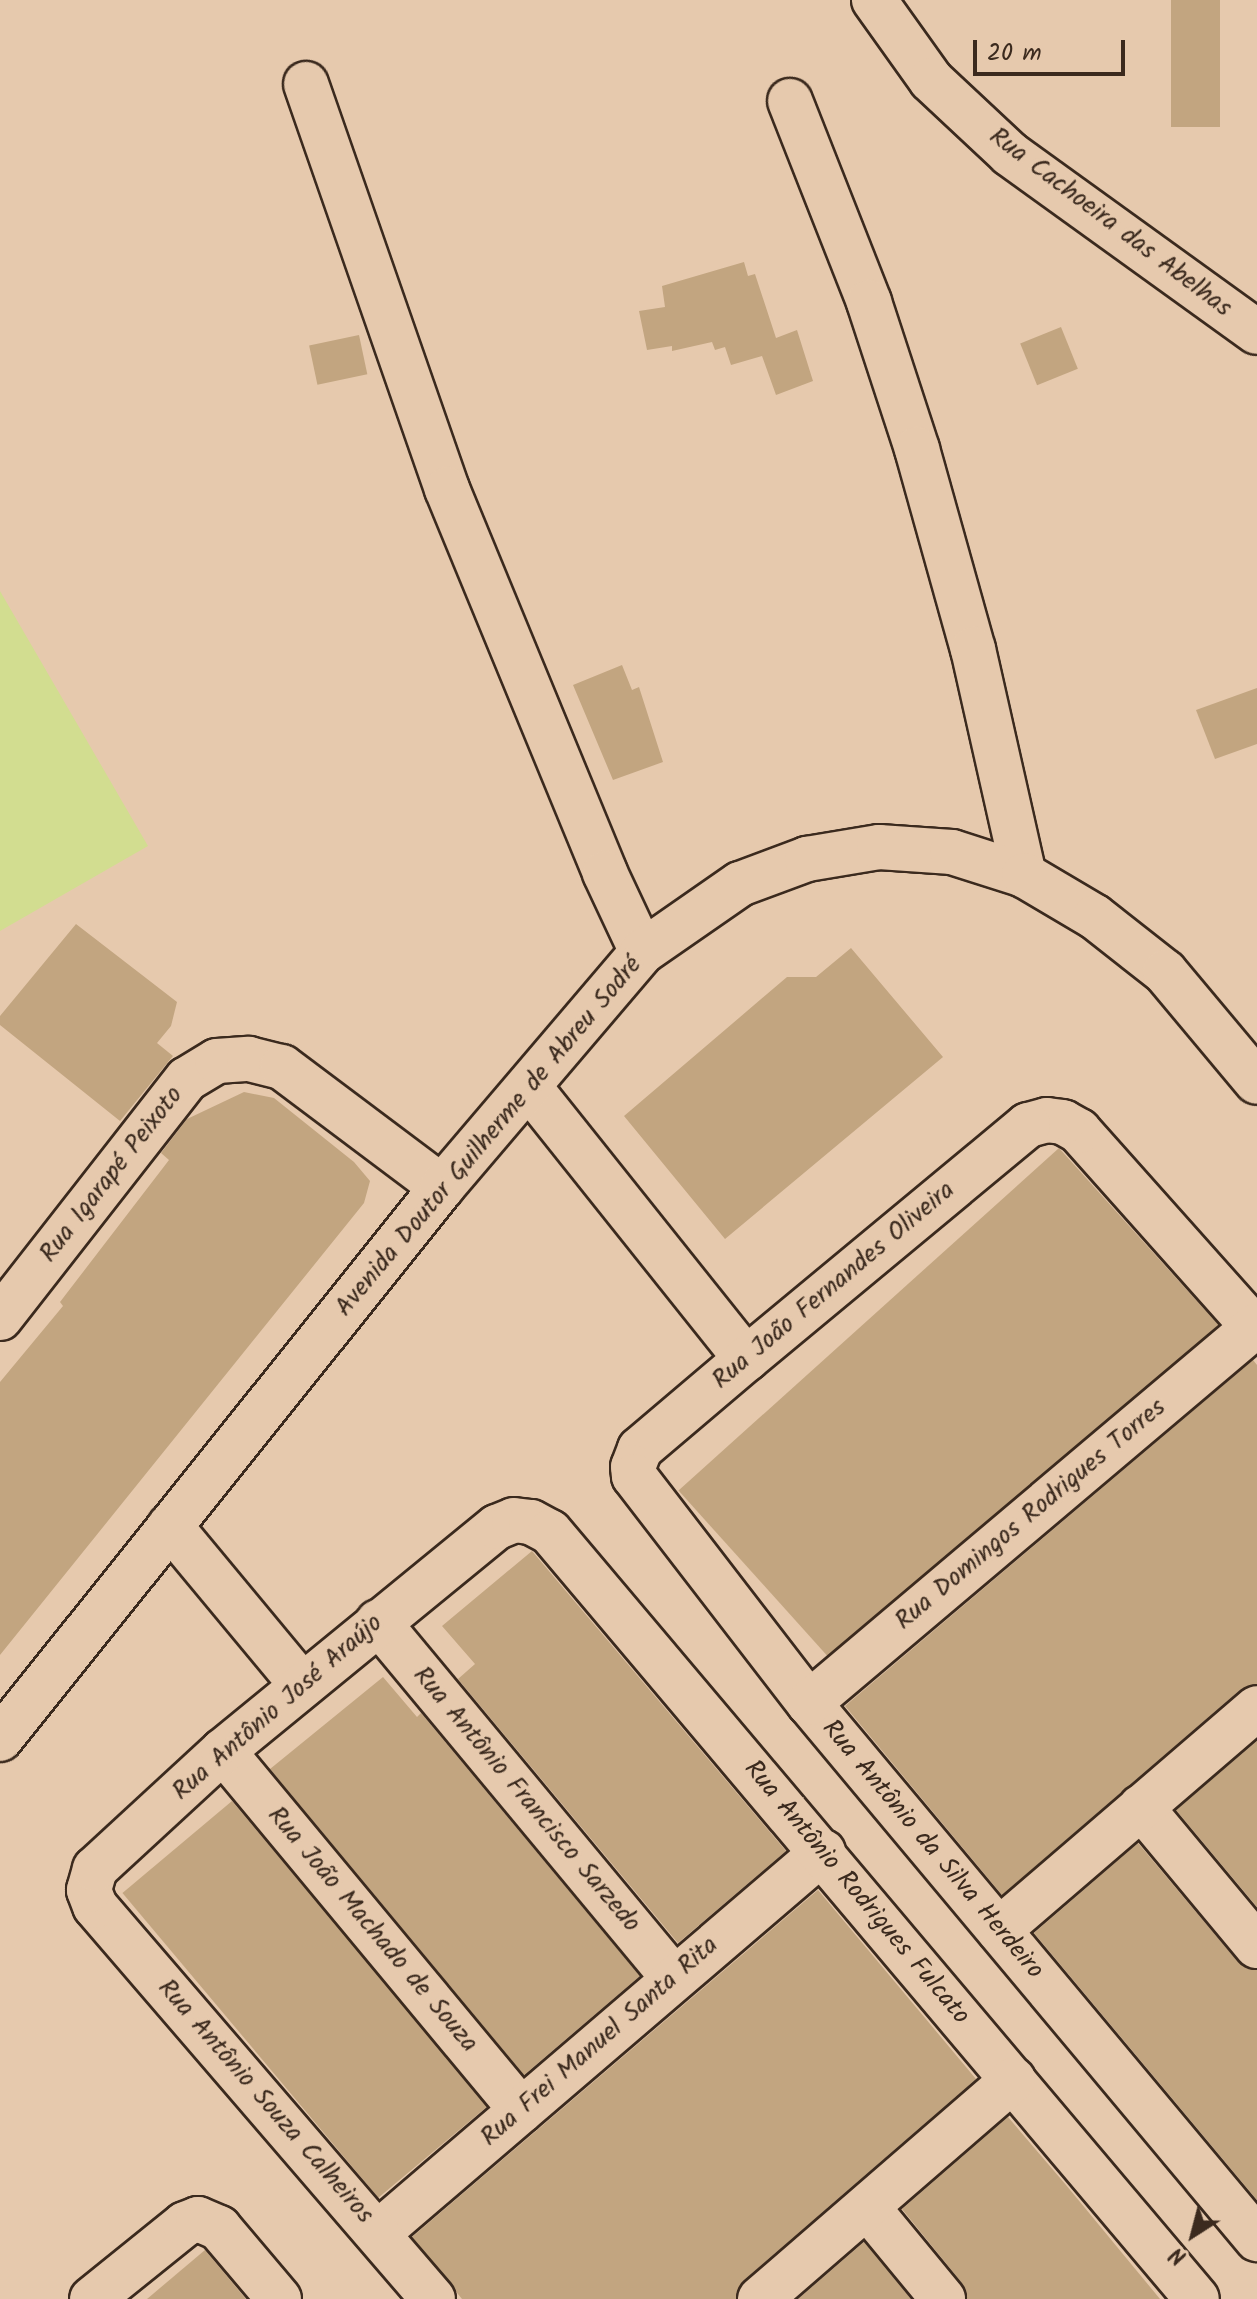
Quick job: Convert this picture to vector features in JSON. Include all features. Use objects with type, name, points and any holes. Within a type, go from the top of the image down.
[{"type":"street","name":"Rua Cachoeira das Abelhas","points":[[874,0],[931,80],[1010,154],[1257,332]]},
{"type":"street","points":[[306,84],[447,489],[605,873],[642,952]]},
{"type":"street","points":[[790,101],[869,302],[917,449],[973,649],[1024,875]]},
{"type":"street","name":"Avenida Doutor Guilherme de Abreu Sodré","points":[[0,1739],[442,1187],[642,952],[740,884],[807,859],[879,847],[952,852],[1024,875],[1095,917],[1165,972],[1257,1082]]},
{"type":"street","name":"Rua Igarapé Peixoto","points":[[0,1318],[187,1079],[217,1061],[249,1059],[282,1067],[442,1187]]},
{"type":"street","points":[[529,1087],[746,1359]]},
{"type":"street","name":"Rua João Fernandes Oliveira","points":[[640,1449],[1028,1125],[1063,1122],[1079,1131],[1255,1329]]},
{"type":"street","name":"Rua Domingos Rodrigues Torres","points":[[809,1703],[1255,1329]]},
{"type":"street","name":"Rua Antônio da Silva Herdeiro","points":[[640,1449],[634,1457],[634,1476],[809,1703],[1257,2239]]},
{"type":"street","name":"Rua Antônio Rodrigues Fulcato","points":[[497,1527],[523,1521],[550,1532],[1197,2299]]},
{"type":"street","points":[[170,1526],[302,1685]]},
{"type":"street","name":"Rua Antônio José Araújo","points":[[95,1906],[89,1890],[95,1869],[223,1751],[497,1527]]},
{"type":"street","name":"Rua Antônio Francisco Sarzedo","points":[[378,1622],[674,1978]]},
{"type":"street","points":[[999,1930],[1257,1708]]},
{"type":"street","name":"Rua João Machado de Souza","points":[[223,1751],[521,2110]]},
{"type":"street","points":[[1141,1807],[1257,1946]]},
{"type":"street","name":"Rua Frei Manuel Santa Rita","points":[[378,2233],[823,1852]]},
{"type":"street","name":"Rua Antônio Souza Calheiros","points":[[95,1906],[433,2299]]},
{"type":"street","points":[[760,2299],[1013,2080]]},
{"type":"street","points":[[868,2208],[943,2299]]},
{"type":"street","points":[[92,2299],[185,2224],[198,2219],[219,2228],[279,2299]]},
{"type":"green space","points":[[0,591],[148,846],[0,931]]},
{"type":"building","points":[[1171,0],[1220,0],[1220,127],[1171,127]]},
{"type":"building","points":[[744,262],[748,276],[755,274],[776,338],[797,330],[813,381],[776,395],[762,356],[731,365],[725,347],[715,350],[712,342],[672,351],[672,346],[647,350],[639,311],[665,307],[662,286]]},
{"type":"building","points":[[1061,327],[1078,369],[1037,385],[1020,343]]},
{"type":"building","points":[[359,335],[367,374],[317,385],[309,346]]},
{"type":"building","points":[[622,665],[632,690],[639,687],[663,762],[613,780],[573,685]]},
{"type":"building","points":[[1257,688],[1257,744],[1215,759],[1196,710]]},
{"type":"building","points":[[76,924],[177,1002],[171,1026],[157,1043],[173,1056],[120,1121],[0,1025],[0,1016]]},
{"type":"building","points":[[851,948],[943,1057],[725,1239],[624,1116],[787,977],[816,977]]},
{"type":"building","points":[[244,1092],[274,1098],[354,1162],[370,1181],[364,1203],[0,1655],[0,1382],[63,1306],[60,1302],[169,1160],[161,1153],[187,1119]]},
{"type":"building","points":[[1059,1148],[1218,1325],[838,1667],[679,1491]]},
{"type":"building","points":[[1253,1360],[1257,1365],[1257,1684],[1241,1689],[1002,1895],[845,1706]]},
{"type":"building","points":[[532,1551],[786,1851],[678,1943],[458,1679],[475,1664],[442,1626]]},
{"type":"building","points":[[383,1677],[417,1717],[421,1713],[640,1976],[524,2075],[270,1769]]},
{"type":"building","points":[[1257,1741],[1257,1907],[1176,1810]]},
{"type":"building","points":[[232,1801],[488,2106],[378,2198],[122,1893]]},
{"type":"building","points":[[1138,1843],[1238,1962],[1257,1970],[1257,2200],[1034,1933]]},
{"type":"building","points":[[818,1890],[976,2079],[744,2280],[736,2299],[462,2299],[412,2237]]},
{"type":"building","points":[[1008,2117],[1160,2299],[967,2299],[962,2283],[902,2209]]},
{"type":"building","points":[[864,2242],[911,2299],[798,2299]]},
{"type":"building","points":[[205,2250],[246,2299],[147,2299]]}]
